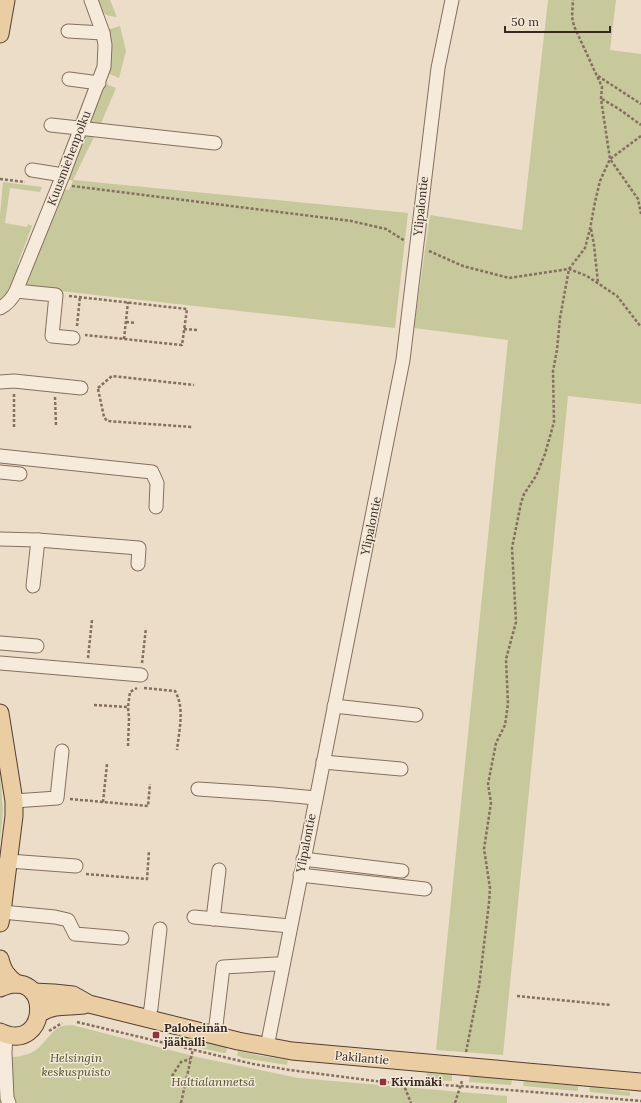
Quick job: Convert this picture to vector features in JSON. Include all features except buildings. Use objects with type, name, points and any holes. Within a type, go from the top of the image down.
[{"type":"main road","points":[[0,34],[6,0]]},
{"type":"main road","points":[[0,713],[3,748],[14,801],[14,816],[9,861],[1,917]]},
{"type":"main road","points":[[0,959],[6,974],[17,984]]},
{"type":"main road","points":[[0,988],[8,984],[26,986],[37,998],[40,1013],[34,1027],[28,1032],[14,1036],[3,1033]]},
{"type":"main road","name":"Pakilantie","points":[[33,992],[54,992],[73,995],[89,1004],[267,1048],[368,1059],[641,1082]]},
{"type":"main road","name":"Pakilantie","points":[[40,1013],[48,1008],[58,1006],[89,1004]]},
{"type":"street","name":"Kuusmiehenpolku","points":[[0,308],[11,300],[16,291],[61,180],[104,67],[105,56],[103,33],[91,0]]},
{"type":"street","name":"Ylipalontie","points":[[267,1048],[282,965],[403,360],[438,68],[452,0]]},
{"type":"street","points":[[68,31],[103,33]]},
{"type":"street","points":[[69,79],[99,83]]},
{"type":"street","points":[[52,125],[214,143]]},
{"type":"street","points":[[32,170],[61,180]]},
{"type":"street","points":[[16,291],[56,295],[52,336],[75,336]]},
{"type":"street","points":[[0,382],[81,388]]},
{"type":"street","points":[[0,456],[152,472],[157,483],[156,507]]},
{"type":"street","points":[[0,472],[20,474]]},
{"type":"street","points":[[0,539],[38,540],[139,548],[138,564]]},
{"type":"street","points":[[33,586],[38,540]]},
{"type":"street","points":[[0,643],[37,646]]},
{"type":"street","points":[[0,664],[141,675]]},
{"type":"street","points":[[334,706],[416,716]]},
{"type":"street","points":[[14,801],[57,798],[62,751]]},
{"type":"street","points":[[323,762],[401,769]]},
{"type":"street","points":[[198,789],[316,798]]},
{"type":"street","points":[[303,859],[402,871]]},
{"type":"street","points":[[9,861],[76,866]]},
{"type":"street","points":[[213,919],[219,870]]},
{"type":"street","points":[[300,875],[425,889]]},
{"type":"street","points":[[1,917],[55,917],[68,920],[75,934],[122,938]]},
{"type":"street","points":[[194,917],[290,926]]},
{"type":"street","points":[[148,1018],[151,1008],[160,929]]},
{"type":"street","points":[[213,1035],[216,1025],[223,967],[276,964],[282,965]]},
{"type":"street","points":[[3,1033],[7,1098],[9,1103]]},
{"type":"path","points":[[573,0],[572,17],[574,26],[602,87],[601,98],[610,160],[638,199],[641,214]]},
{"type":"path","points":[[597,76],[641,104]]},
{"type":"path","points":[[601,98],[619,109],[641,126]]},
{"type":"path","points":[[466,1055],[479,986],[489,903],[490,888],[484,849],[491,803],[488,784],[496,743],[505,725],[508,704],[506,659],[516,622],[512,548],[524,494],[536,476],[545,454],[554,422],[554,372],[560,318],[569,269],[585,248],[600,181],[610,160],[628,144],[641,136]]},
{"type":"path","points":[[61,180],[351,221],[386,229],[409,244],[463,266],[509,278],[569,269],[587,276],[616,296],[641,325]]},
{"type":"path","points":[[590,229],[594,245],[598,284]]},
{"type":"path","points":[[56,295],[80,296],[186,309],[182,346],[124,339],[75,336],[80,296]]},
{"type":"path","points":[[124,339],[128,302]]},
{"type":"path","points":[[126,322],[136,323]]},
{"type":"path","points":[[184,329],[197,330]]},
{"type":"path","points":[[81,388],[98,389],[112,376],[194,384]]},
{"type":"path","points":[[14,382],[14,427]]},
{"type":"path","points":[[53,385],[56,426]]},
{"type":"path","points":[[98,389],[104,417],[107,421],[192,427]]},
{"type":"path","points":[[87,670],[92,620]]},
{"type":"path","points":[[141,675],[146,628]]},
{"type":"path","points":[[128,746],[128,707],[130,692],[137,688],[175,691],[179,698],[181,714],[178,750]]},
{"type":"path","points":[[94,705],[128,707]]},
{"type":"path","points":[[103,802],[107,764]]},
{"type":"path","points":[[57,798],[148,806],[150,784]]},
{"type":"path","points":[[76,866],[86,874],[147,879],[149,851]]},
{"type":"path","points":[[517,996],[611,1004]]},
{"type":"path","points":[[181,1103],[193,1049]]},
{"type":"path","points":[[172,1076],[181,1062],[191,1059]]},
{"type":"path","points":[[403,1083],[411,1103]]},
{"type":"path","points":[[455,1103],[461,1086]]},
{"type":"green space","points":[[98,0],[110,0],[117,17],[104,13]]},
{"type":"green space","points":[[548,0],[616,0],[610,50],[641,54],[641,404],[568,396],[503,1055],[436,1050],[508,340],[414,328],[430,215],[522,230]]},
{"type":"green space","points":[[120,26],[126,51],[119,78],[107,72],[107,30]]},
{"type":"green space","points":[[104,83],[116,88],[100,126],[89,124]]},
{"type":"green space","points":[[84,134],[94,137],[73,180],[408,213],[395,328],[33,288],[25,283],[63,189],[69,190],[73,181],[68,179]]},
{"type":"green space","points":[[3,182],[42,187],[40,192],[10,188],[5,223],[27,227],[28,224],[32,226],[18,263],[18,271],[7,295],[0,299],[0,215]]},
{"type":"green space","points":[[0,772],[3,811],[0,842]]},
{"type":"green space","name":"Helsingin keskuspuisto","points":[[72,1025],[197,1057],[298,1078],[507,1096],[507,1103],[0,1103],[0,1059],[31,1053],[40,1047],[57,1028]]},
{"type":"green space","points":[[166,1036],[185,1037],[227,1047],[226,1053],[165,1040]]},
{"type":"green space","points":[[238,1051],[288,1060],[287,1065],[243,1058],[237,1055]]},
{"type":"green space","points":[[427,1073],[452,1074],[452,1081],[426,1080]]},
{"type":"green space","points":[[470,1075],[512,1080],[511,1085],[469,1082]]},
{"type":"green space","points":[[524,1081],[578,1086],[578,1090],[524,1086]]},
{"type":"green space","points":[[592,1087],[630,1092],[630,1096],[590,1092],[589,1088]]},
{"type":"place","name":"Paloheinän jäähalli","points":[[156,1035]]},
{"type":"place","name":"Kivimäki","points":[[383,1082]]},
{"type":"park label","name":"Haltialanmetsä","points":[[213,1082]]}]
